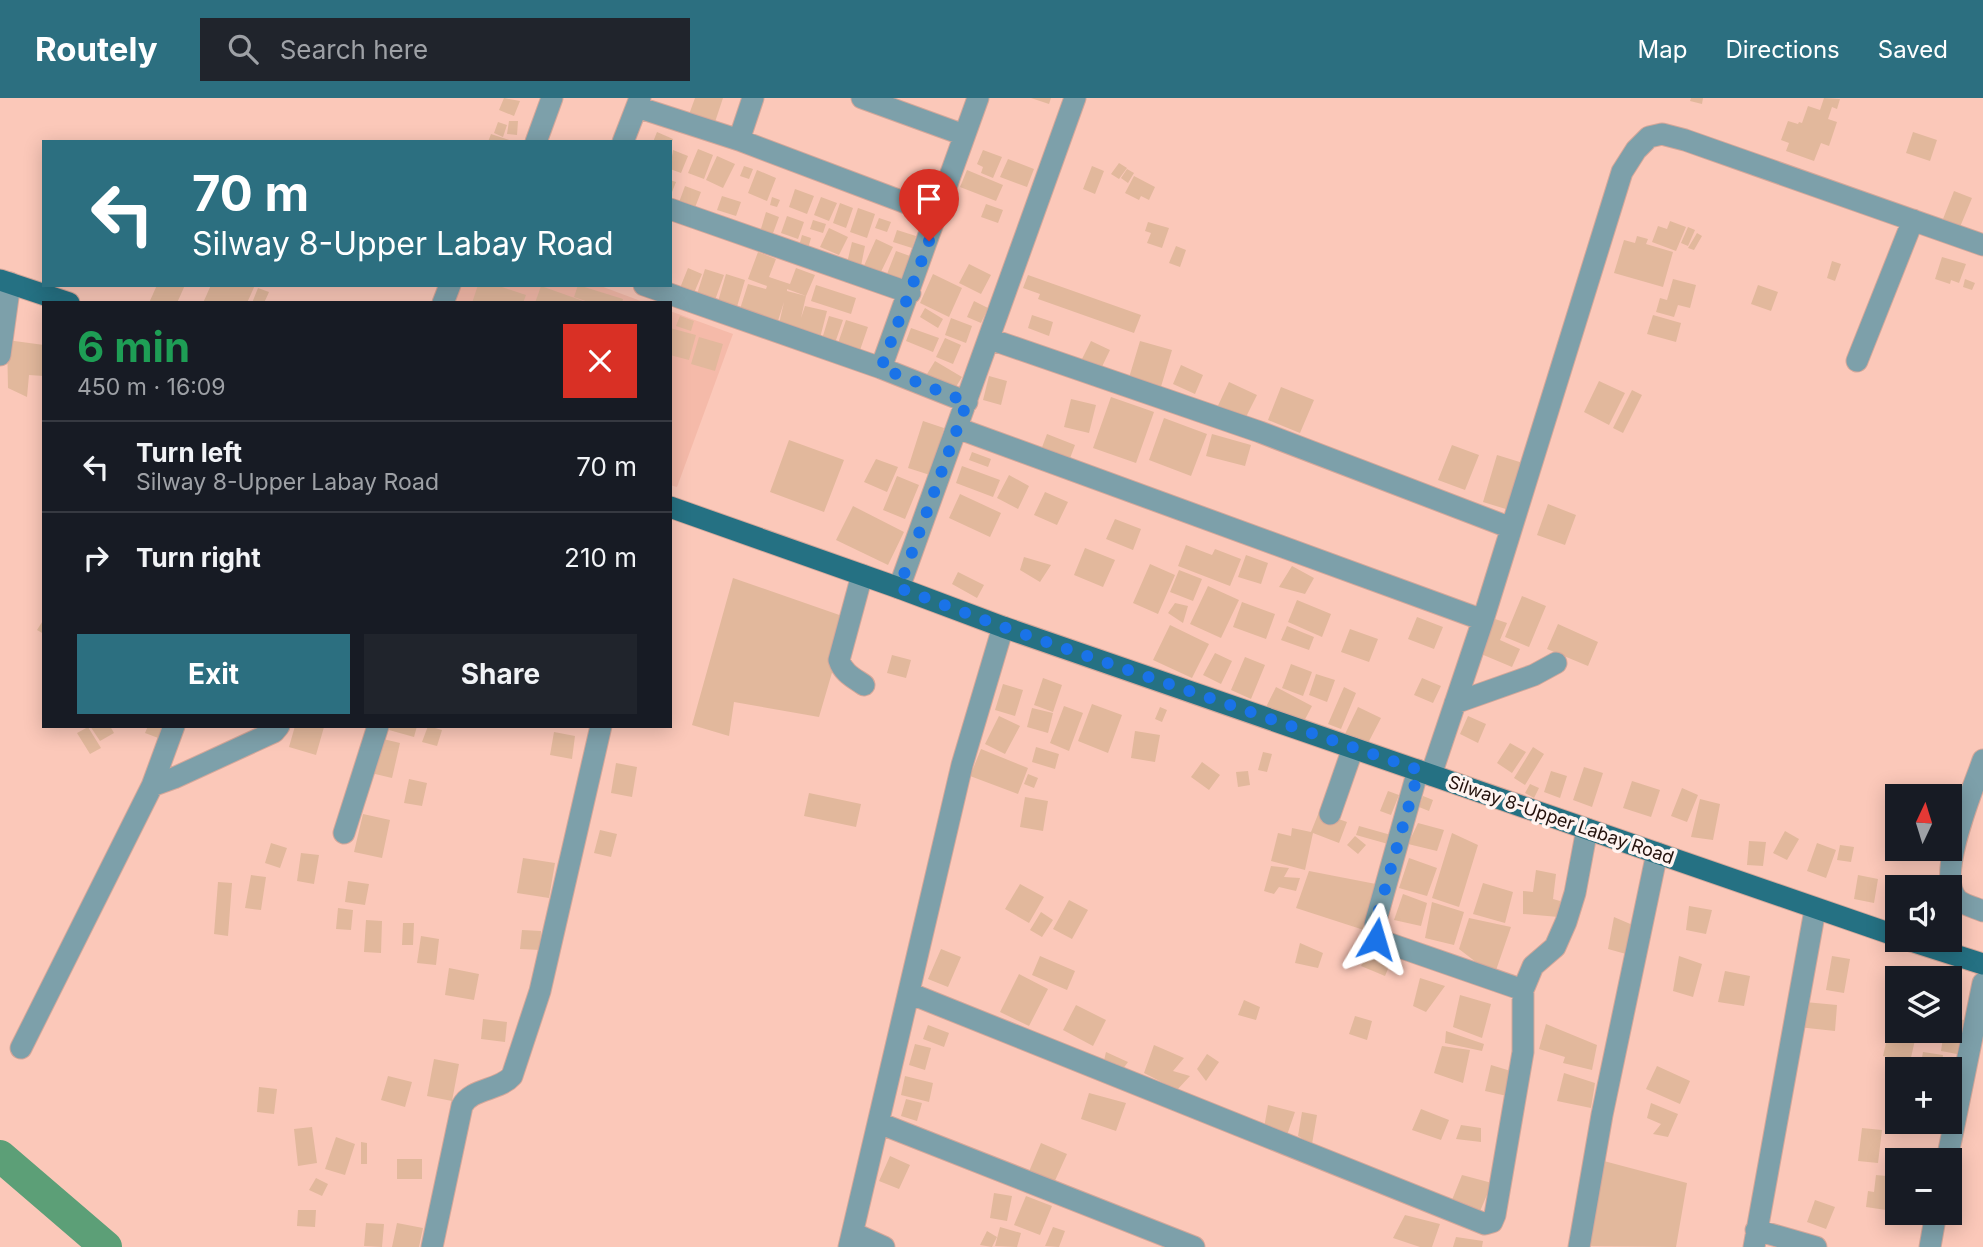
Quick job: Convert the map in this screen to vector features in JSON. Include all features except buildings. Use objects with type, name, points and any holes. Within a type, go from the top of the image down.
[{"type":"main road","points":[[5,282],[63,301]]},
{"type":"main road","name":"Silway 8-Upper Labay Road","points":[[672,508],[1003,627],[1885,932]]},
{"type":"main road","points":[[1946,952],[1983,964]]},
{"type":"street","points":[[537,140],[552,98]]},
{"type":"street","points":[[739,140],[752,98]]},
{"type":"street","points":[[862,98],[964,135]]},
{"type":"street","points":[[881,368],[978,98]]},
{"type":"street","points":[[899,588],[1075,98]]},
{"type":"street","points":[[624,140],[638,102],[938,215]]},
{"type":"street","points":[[1523,990],[1376,939],[1375,924],[1425,772],[1455,703],[1483,620],[1622,173],[1636,150],[1649,137],[1662,134],[1685,140],[1983,245]]},
{"type":"street","points":[[672,210],[909,293]]},
{"type":"street","points":[[1857,361],[1913,220]]},
{"type":"street","points":[[0,355],[5,282]]},
{"type":"street","points":[[650,287],[881,368],[967,402]]},
{"type":"street","points":[[990,339],[1261,432],[1511,528]]},
{"type":"street","points":[[957,428],[1483,620]]},
{"type":"street","points":[[862,575],[839,660],[841,667],[864,685]]},
{"type":"street","points":[[884,1247],[851,1240],[962,765],[1003,627]]},
{"type":"street","points":[[1455,703],[1534,675],[1556,663]]},
{"type":"street","points":[[21,1048],[152,786],[173,728]]},
{"type":"street","points":[[152,786],[274,732],[277,728]]},
{"type":"street","points":[[344,834],[377,728]]},
{"type":"street","points":[[432,1247],[461,1106],[468,1096],[510,1079],[536,1002],[576,842],[601,728]]},
{"type":"street","points":[[1330,814],[1353,748]]},
{"type":"street","points":[[1983,760],[1951,856],[1950,876],[1952,890],[1958,900],[1983,911]]},
{"type":"street","points":[[909,993],[1485,1224],[1492,1222],[1494,1215],[1523,1052],[1523,990],[1534,966],[1555,947],[1566,922],[1587,830]]},
{"type":"street","points":[[1579,1247],[1602,1115],[1657,853]]},
{"type":"street","points":[[1815,910],[1755,1238],[1816,1247]]},
{"type":"street","points":[[1949,1148],[1983,983]]},
{"type":"street","points":[[879,1124],[1194,1247]]},
{"type":"street","points":[[1930,1247],[1934,1225]]},
{"type":"shaded area","points":[[459,287],[603,287],[641,301],[454,301]]},
{"type":"shaded area","points":[[672,312],[733,334],[677,487],[672,486]]},
{"type":"waterway","points":[[0,1156],[106,1247]]},
{"type":"route","points":[[929,241],[881,368],[967,402],[899,588],[1003,627],[1419,770],[1375,924],[1376,939]]}]
